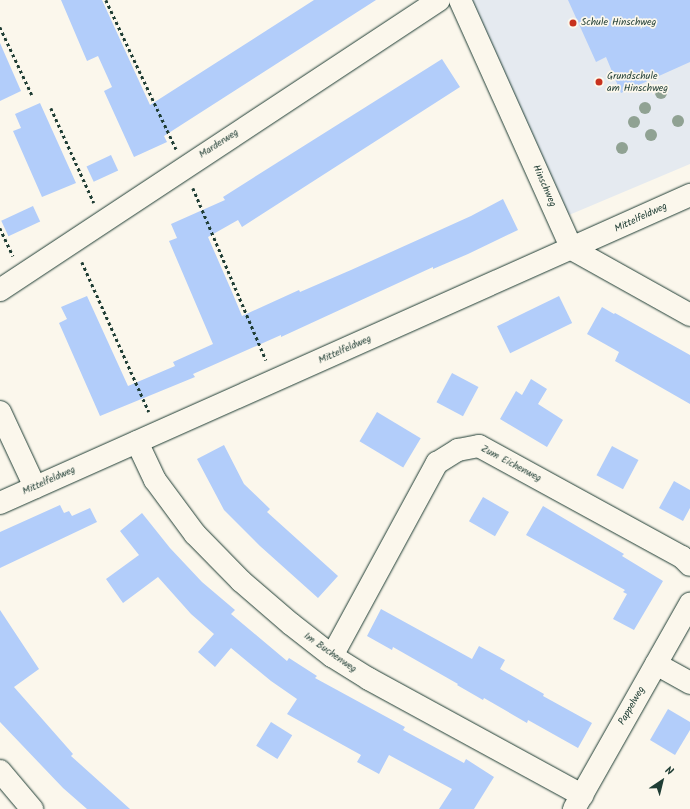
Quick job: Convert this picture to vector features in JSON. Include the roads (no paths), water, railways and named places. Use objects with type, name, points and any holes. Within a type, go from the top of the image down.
[{"type":"street","name":"Marderweg","points":[[0,290],[184,167],[439,0]]},
{"type":"street","name":"Hinschweg","points":[[460,0],[572,249]]},
{"type":"street","name":"Mittelfeldweg","points":[[0,503],[572,249],[690,195]]},
{"type":"street","points":[[572,249],[690,315]]},
{"type":"street","points":[[0,412],[35,488]]},
{"type":"street","name":"Im Buchenweg","points":[[137,442],[155,480],[195,534],[241,581],[291,624],[332,656],[369,679],[578,802]]},
{"type":"street","name":"Zum Eichenweg","points":[[332,656],[437,463],[458,450],[479,446],[682,558],[690,565]]},
{"type":"street","name":"Pappelweg","points":[[578,802],[690,604]]},
{"type":"street","points":[[656,664],[690,683]]},
{"type":"street","points":[[0,771],[32,809]]},
{"type":"place","name":"Schule Hinschweg","points":[[573,23]]},
{"type":"place","name":"Grundschule am Hinschweg","points":[[599,82]]}]
